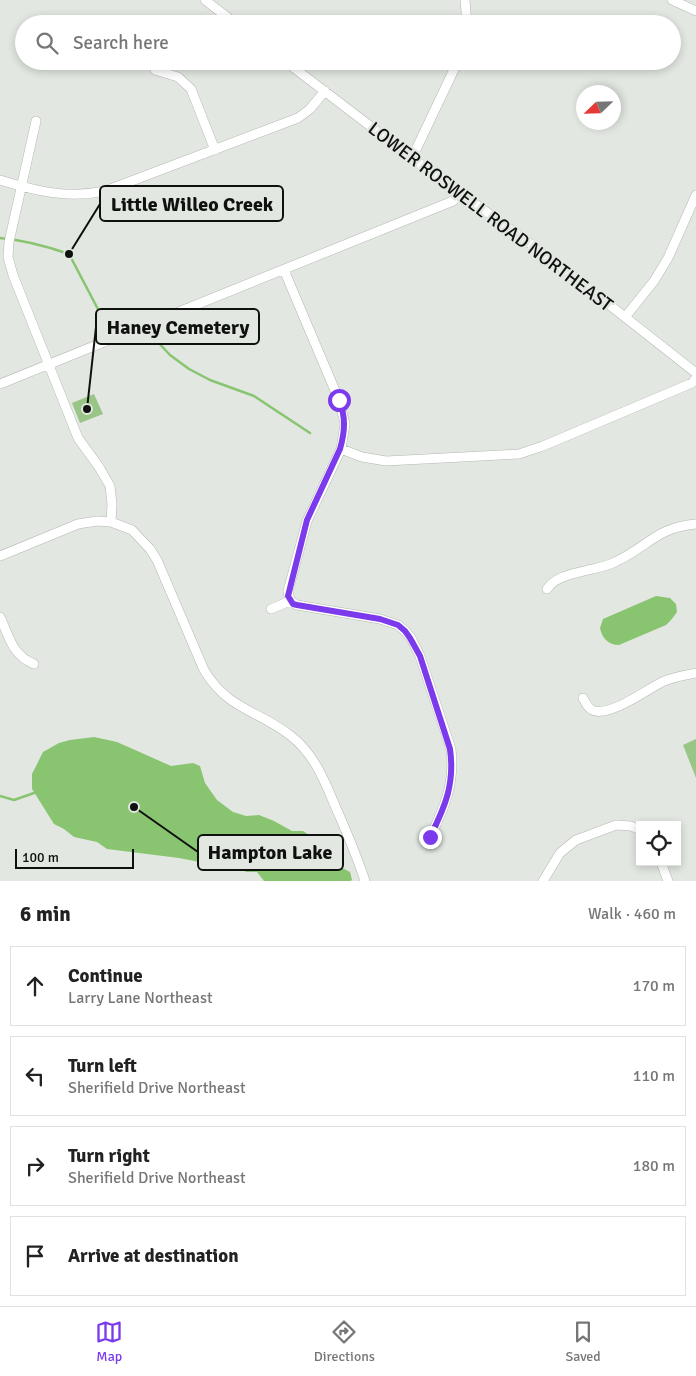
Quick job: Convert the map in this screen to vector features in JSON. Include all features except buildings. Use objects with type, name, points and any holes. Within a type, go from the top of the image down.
[{"type":"street","points":[[205,0],[224,15]]},
{"type":"street","points":[[464,0],[466,15]]},
{"type":"street","points":[[672,0],[696,11]]},
{"type":"street","points":[[155,70],[178,77],[191,88],[215,150]]},
{"type":"street","name":"LOWER ROSWELL ROAD NORTHEAST","points":[[297,70],[412,158],[546,255],[696,372]]},
{"type":"street","points":[[412,158],[454,70]]},
{"type":"street","points":[[0,180],[68,195],[92,194],[119,187],[298,118],[310,109],[325,91]]},
{"type":"street","points":[[36,121],[10,234],[8,257],[13,275],[78,438],[110,486],[111,522]]},
{"type":"street","points":[[0,384],[453,201],[462,193]]},
{"type":"street","points":[[626,316],[654,281],[668,258],[696,195]]},
{"type":"street","points":[[284,270],[342,409],[345,424],[340,449],[307,520],[288,592],[290,600],[297,605],[380,619],[398,625],[410,638],[420,656],[450,749],[452,762],[452,782],[430,837]]},
{"type":"street","points":[[340,449],[362,457],[386,460],[519,454],[543,446],[683,387],[692,383],[696,378]]},
{"type":"street","points":[[0,556],[88,521],[111,522],[132,530],[150,549],[204,670],[214,686],[226,698],[291,736],[314,761],[354,850],[365,881]]},
{"type":"street","points":[[547,590],[554,582],[563,577],[617,561],[666,530],[678,526],[696,524]]},
{"type":"street","points":[[271,609],[290,600]]},
{"type":"street","points":[[0,617],[17,654],[24,660],[34,664]]},
{"type":"street","points":[[583,698],[592,710],[603,711],[617,706],[663,682],[696,673]]},
{"type":"street","points":[[543,881],[560,853],[576,840],[616,825],[636,828]]},
{"type":"street","points":[[662,866],[668,881]]},
{"type":"shaded area","points":[[94,394],[103,414],[80,423],[72,403]]},
{"type":"shaded area","points":[[656,596],[670,598],[676,604],[677,612],[666,625],[619,645],[612,644],[604,638],[600,628],[603,619]]},
{"type":"shaded area","points":[[94,737],[117,742],[171,766],[193,763],[200,766],[205,783],[217,800],[233,812],[246,816],[259,815],[292,831],[303,831],[309,835],[331,862],[350,872],[352,880],[264,881],[257,872],[246,872],[233,864],[205,863],[107,849],[97,842],[74,837],[54,824],[32,789],[32,774],[43,752],[59,743]]},
{"type":"shaded area","points":[[696,739],[696,778],[683,745]]},
{"type":"waterway","points":[[0,238],[18,240],[69,254],[100,313]]},
{"type":"waterway","points":[[156,340],[170,355],[189,369],[210,380],[254,396],[310,433]]},
{"type":"waterway","points":[[0,796],[14,800],[34,793]]},
{"type":"place","name":"Little Willeo Creek","points":[[69,254]]},
{"type":"place","name":"Haney Cemetery","points":[[87,409]]},
{"type":"place","name":"Hampton Lake","points":[[134,807]]},
{"type":"route","points":[[339,400],[345,424],[344,436],[340,449],[307,520],[288,596],[293,604],[380,619],[398,625],[405,631],[416,647],[450,749],[452,762],[452,782],[440,817],[430,837]]}]
